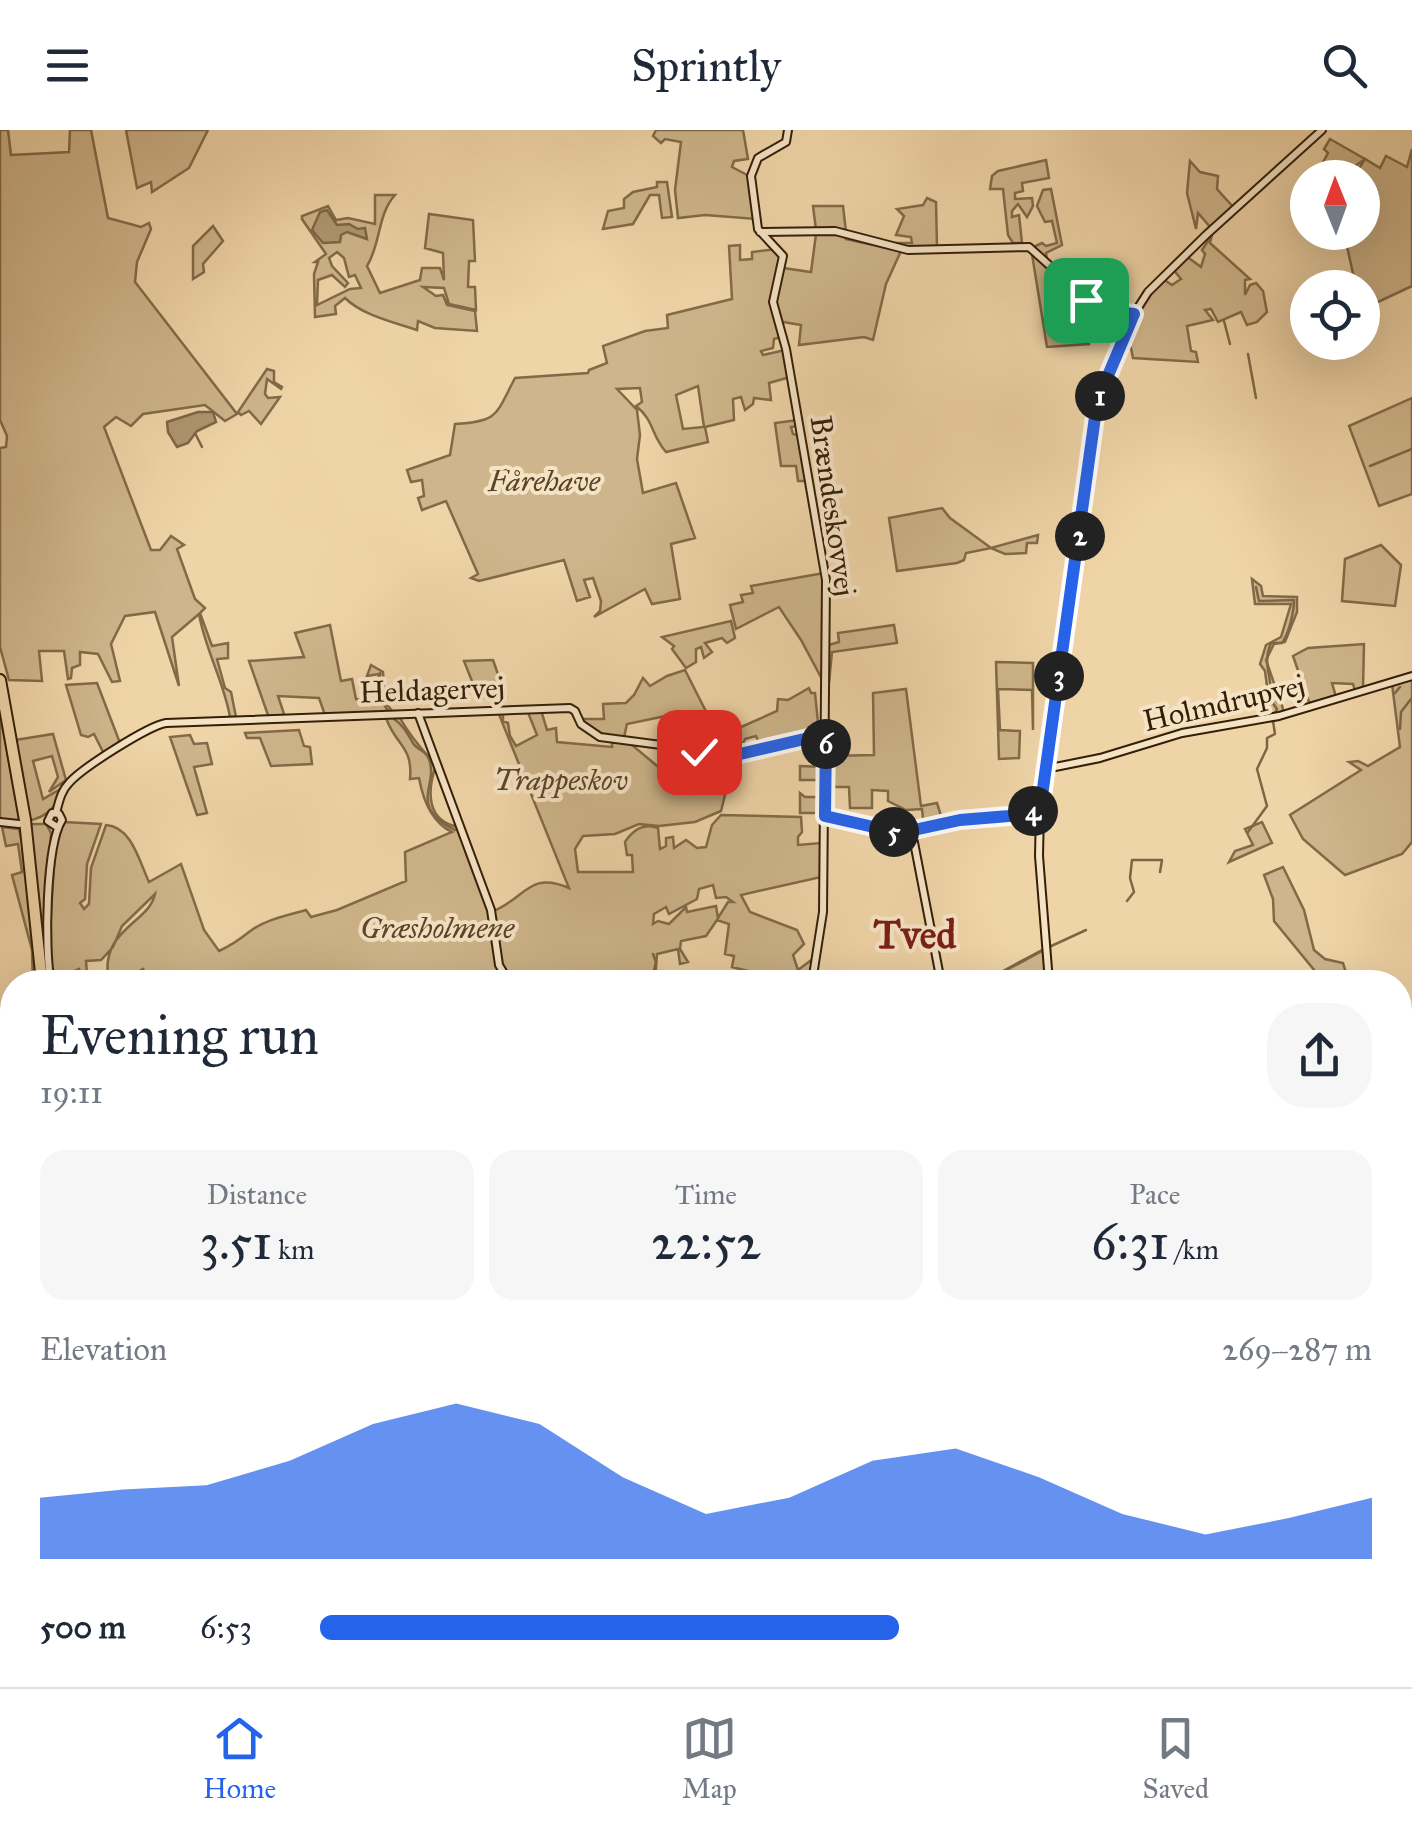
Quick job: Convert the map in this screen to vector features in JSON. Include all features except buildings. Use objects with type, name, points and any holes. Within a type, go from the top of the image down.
[{"type":"highway","points":[[0,680],[25,820],[39,970]]},
{"type":"highway","points":[[0,696],[26,854],[39,970]]},
{"type":"street","name":"Brændeskovvej","points":[[788,130],[786,142],[758,158],[751,172],[760,232],[784,258],[773,302],[786,349],[825,572],[822,929],[814,970]]},
{"type":"street","points":[[1048,970],[1039,856],[1040,810],[1095,417],[1104,385],[1134,314],[1168,272],[1322,130]]},
{"type":"street","points":[[760,232],[835,230],[908,250],[1029,246],[1079,292],[1090,308],[1134,314]]},
{"type":"street","name":"Holmdrupvej","points":[[1045,769],[1100,758],[1194,730],[1278,716],[1412,676]]},
{"type":"street","name":"Heldagervej","points":[[56,813],[62,792],[72,779],[160,723],[570,708],[580,724],[600,737],[684,748],[711,760],[826,734]]},
{"type":"street","points":[[418,713],[491,910],[502,970]]},
{"type":"street","points":[[825,816],[884,830],[912,832],[960,820],[1040,810]]},
{"type":"street","points":[[32,822],[51,823],[62,820],[56,813],[51,823],[54,838],[47,943],[50,970]]},
{"type":"street","points":[[0,822],[19,824]]},
{"type":"street","points":[[912,832],[938,970]]},
{"type":"green space","points":[[0,130],[8,130],[11,155],[69,152],[70,130],[91,130],[108,218],[141,227],[149,223],[151,229],[137,262],[135,282],[237,414],[225,421],[205,405],[143,414],[131,426],[116,417],[104,427],[151,550],[160,550],[171,536],[184,545],[177,549],[195,599],[205,608],[200,613],[212,646],[228,643],[228,658],[217,659],[225,688],[231,692],[236,717],[230,717],[199,614],[172,637],[179,686],[155,612],[125,616],[111,644],[120,681],[112,682],[98,654],[80,652],[80,665],[72,668],[68,679],[64,651],[39,651],[42,681],[9,680],[0,647],[0,448],[6,447],[7,436],[0,420]]},
{"type":"green space","points":[[126,130],[208,130],[189,168],[152,192],[151,182],[137,188]]},
{"type":"green space","points":[[656,130],[743,130],[748,159],[734,161],[732,167],[749,176],[756,219],[705,215],[678,218],[675,190],[681,142],[665,139],[661,143],[653,136]]},
{"type":"green space","points":[[1330,139],[1365,159],[1324,160],[1328,153],[1324,149]]},
{"type":"green space","points":[[1412,149],[1412,286],[1380,301],[1380,270],[1352,270],[1348,250],[1380,250],[1380,168],[1386,156],[1407,167]]},
{"type":"green space","points":[[1046,160],[1049,178],[1022,183],[1023,191],[1015,193],[1015,199],[1032,198],[1033,206],[1027,217],[1018,204],[1012,211],[1012,217],[1019,215],[1022,243],[1013,243],[1008,235],[1003,189],[990,189],[992,176],[998,171]]},
{"type":"green space","points":[[1190,161],[1200,172],[1218,176],[1217,189],[1234,208],[1211,228],[1198,213],[1196,229],[1187,193]]},
{"type":"green space","points":[[657,182],[667,182],[672,217],[662,218],[659,195],[650,195],[633,224],[603,229],[608,211],[624,208],[624,199],[633,192],[657,187]]},
{"type":"green space","points":[[1051,189],[1062,245],[1046,253],[1047,260],[1071,278],[1071,284],[1067,284],[1071,314],[1044,320],[1060,319],[1063,337],[1068,336],[1066,319],[1073,319],[1076,336],[1088,336],[1089,344],[1047,347],[1031,248],[1057,243],[1052,221],[1045,222],[1037,206],[1043,190]]},
{"type":"green space","points":[[375,195],[395,195],[385,211],[367,266],[380,293],[420,280],[422,268],[440,268],[444,280],[443,253],[425,248],[429,214],[473,220],[475,261],[469,261],[468,287],[475,287],[476,310],[449,304],[444,288],[423,287],[436,296],[443,295],[447,305],[475,311],[477,331],[435,328],[418,321],[417,330],[369,313],[345,298],[335,306],[336,314],[315,317],[315,262],[326,254],[302,216],[328,206],[336,220],[348,218],[375,224]],"holes":[[[337,252],[344,258],[349,277],[355,275],[361,288],[350,289],[317,305],[318,280],[332,275],[345,287],[348,283],[329,258]]]},
{"type":"green space","points":[[927,198],[936,202],[937,247],[904,249],[890,243],[912,243],[911,237],[896,235],[904,216],[897,209],[923,205]]},
{"type":"green space","points":[[813,206],[843,206],[846,232],[816,230]]},
{"type":"green space","points":[[213,226],[223,241],[203,264],[204,272],[193,279],[193,246]]},
{"type":"green space","name":"Fårehave","points":[[816,234],[842,234],[846,239],[901,251],[886,284],[873,340],[864,337],[799,345],[801,325],[783,322],[781,337],[774,339],[773,348],[761,351],[763,355],[785,350],[790,377],[769,383],[771,400],[754,398],[745,410],[741,397],[733,399],[734,420],[705,427],[708,442],[666,452],[636,406],[642,402],[640,388],[617,389],[637,410],[637,459],[643,493],[676,483],[695,538],[671,544],[680,599],[652,604],[645,589],[594,617],[600,611],[601,601],[593,578],[584,580],[590,597],[577,601],[564,560],[479,581],[471,578],[478,574],[446,501],[422,510],[418,498],[424,496],[422,480],[411,482],[407,470],[450,455],[455,424],[480,421],[494,414],[515,378],[588,373],[607,363],[603,346],[645,331],[668,328],[667,315],[732,299],[729,246],[740,245],[740,260],[752,259],[752,252],[778,249],[781,253],[774,296],[783,268],[811,272]],"holes":[[[698,386],[704,427],[683,429],[676,395]]]},
{"type":"green space","points":[[1212,235],[1210,243],[1250,279],[1245,280],[1245,295],[1250,285],[1256,283],[1263,291],[1267,312],[1247,325],[1241,312],[1218,322],[1211,309],[1205,310],[1213,320],[1187,326],[1191,351],[1196,352],[1198,362],[1133,358],[1131,348],[1121,348],[1136,313],[1163,279],[1172,285],[1181,279],[1173,269],[1186,256],[1201,267],[1205,254],[1202,250]]},
{"type":"green space","points":[[267,369],[274,371],[274,382],[282,387],[267,379],[265,394],[268,398],[280,397],[261,424],[249,411],[241,415],[238,412]]},
{"type":"green space","points":[[1412,398],[1412,494],[1379,506],[1349,426]]},
{"type":"green space","points":[[798,420],[798,426],[791,427],[793,434],[801,436],[808,481],[798,481],[796,466],[781,466],[775,423]]},
{"type":"green space","points":[[942,508],[991,548],[966,553],[964,560],[957,563],[897,571],[889,518]]},
{"type":"green space","points":[[1038,535],[1037,543],[1027,543],[1026,553],[1005,554],[991,548]]},
{"type":"green space","points":[[1381,545],[1401,565],[1395,606],[1342,601],[1345,559]]},
{"type":"green space","points":[[824,573],[824,683],[779,607],[736,629],[730,605],[743,602],[741,595],[753,593],[751,586]]},
{"type":"green space","points":[[1252,579],[1261,586],[1263,596],[1297,597],[1297,612],[1285,642],[1274,644],[1266,660],[1277,702],[1281,702],[1284,713],[1271,717],[1265,671],[1260,664],[1266,645],[1281,637],[1291,604],[1255,604]]},
{"type":"green space","points":[[731,621],[735,638],[727,643],[722,638],[705,643],[712,652],[704,658],[701,647],[696,649],[696,662],[686,668],[672,649],[674,646],[662,637]]},
{"type":"green space","points":[[330,625],[341,681],[352,679],[356,699],[378,700],[379,674],[367,676],[371,665],[383,672],[385,702],[393,712],[325,715],[319,698],[278,696],[285,717],[269,718],[249,661],[304,657],[295,633]]},
{"type":"green space","points":[[894,625],[897,643],[832,652],[829,683],[825,646],[839,642],[838,633]]},
{"type":"green space","points":[[1364,644],[1363,689],[1355,691],[1353,684],[1332,683],[1336,697],[1310,705],[1293,656],[1308,648]]},
{"type":"green space","points":[[493,660],[506,697],[499,699],[493,684],[484,686],[485,697],[479,699],[464,661]]},
{"type":"green space","points":[[996,662],[1033,663],[1033,730],[1032,690],[998,689],[1000,730],[1020,731],[1019,758],[999,759]]},
{"type":"green space","points":[[685,670],[724,747],[707,750],[685,712],[627,724],[624,737],[603,737],[579,719],[604,719],[603,704],[626,703],[643,678],[650,686]]},
{"type":"green space","points":[[1412,678],[1412,842],[1402,854],[1345,875],[1303,839],[1290,815],[1361,770],[1349,762],[1368,766],[1400,747],[1392,684]]},
{"type":"green space","points":[[97,683],[120,743],[104,754],[94,734],[81,735],[66,685]]},
{"type":"green space","points":[[809,688],[815,693],[819,732],[761,748],[756,736],[745,739],[739,753],[732,731],[777,711],[778,699],[788,700]]},
{"type":"green space","points":[[906,689],[921,806],[937,803],[943,822],[924,828],[922,809],[906,810],[888,801],[888,791],[872,790],[872,808],[850,808],[849,787],[828,787],[828,756],[874,755],[873,693]]},
{"type":"green space","points":[[527,710],[541,710],[547,730],[556,728],[557,742],[612,747],[612,740],[626,740],[662,770],[681,768],[673,748],[696,752],[703,763],[731,758],[721,811],[695,822],[639,824],[615,834],[583,836],[575,849],[578,872],[633,872],[632,855],[627,855],[625,842],[644,827],[658,828],[660,849],[666,846],[666,838],[673,837],[674,848],[686,840],[697,848],[706,847],[712,825],[721,815],[801,817],[798,845],[821,843],[821,877],[741,895],[750,912],[797,930],[804,944],[793,955],[798,970],[732,967],[734,956],[725,954],[729,924],[717,920],[706,936],[681,941],[680,949],[688,962],[680,964],[678,949],[657,954],[656,970],[108,970],[112,948],[101,960],[86,961],[87,970],[52,970],[49,944],[56,832],[64,822],[101,824],[87,864],[85,899],[80,903],[84,909],[89,904],[91,868],[106,825],[115,827],[134,846],[149,882],[181,864],[204,930],[219,951],[269,921],[306,910],[311,917],[337,910],[406,881],[405,852],[452,832],[429,810],[419,778],[410,779],[409,759],[386,718],[399,716],[436,765],[432,804],[440,819],[459,827],[491,912],[544,882],[569,888],[498,712],[503,713],[516,746],[537,735]],"holes":[[[713,885],[716,898],[726,897],[733,902],[728,902],[718,918],[716,906],[687,912],[686,907],[669,924],[653,924],[654,914],[666,907],[669,914],[697,899],[699,889]],[[155,894],[144,913],[115,943],[122,926]]]},
{"type":"green space","points":[[0,712],[20,823],[0,819]]},
{"type":"green space","points":[[299,730],[304,746],[310,747],[312,764],[271,766],[260,738],[247,738],[245,733]]},
{"type":"green space","points":[[53,734],[66,780],[49,792],[58,777],[52,756],[33,761],[43,799],[64,787],[51,810],[28,821],[15,740]]},
{"type":"green space","points":[[190,735],[194,744],[207,743],[212,764],[194,767],[207,813],[197,815],[170,737]]},
{"type":"green space","points":[[800,766],[825,767],[821,813],[800,813],[800,793],[820,797],[820,780],[800,780]]},
{"type":"green space","points":[[1262,822],[1272,843],[1229,862],[1235,851],[1253,845],[1245,829]]},
{"type":"green space","points":[[29,824],[46,824],[51,833],[45,947],[48,970],[43,970]]},
{"type":"green space","points":[[2,827],[19,829],[35,970],[12,875],[22,872],[18,844],[6,846]]},
{"type":"green space","points":[[1283,867],[1304,910],[1314,950],[1325,959],[1343,963],[1345,970],[1314,970],[1274,921],[1273,899],[1264,875]]},
{"type":"green space","points":[[1044,950],[1046,970],[1007,970]]},
{"type":"green space","points":[[814,958],[812,970],[798,970]]},
{"type":"shaded area","points":[[327,210],[337,225],[365,228],[367,239],[347,232],[341,235],[340,242],[323,243],[312,230],[320,212]]},
{"type":"shaded area","points":[[198,412],[213,412],[216,422],[177,447],[167,422]]},
{"type":"waterway","points":[[1224,321],[1230,344]]},
{"type":"waterway","points":[[1248,354],[1256,398]]},
{"type":"waterway","points":[[195,433],[202,447]]},
{"type":"waterway","points":[[1370,466],[1412,449]]},
{"type":"waterway","points":[[1256,587],[1259,601],[1294,600],[1285,639],[1282,643],[1271,643],[1268,651],[1270,699],[1277,709],[1275,713]]},
{"type":"waterway","points":[[380,673],[382,701],[388,711]]},
{"type":"waterway","points":[[1395,693],[1400,687]]},
{"type":"waterway","points":[[1400,729],[1401,712],[1411,699]]},
{"type":"waterway","points":[[394,719],[429,759],[428,804],[432,813],[455,830]]},
{"type":"waterway","points":[[1248,832],[1267,806],[1257,769],[1267,748],[1267,738],[1275,734],[1273,721]]},
{"type":"waterway","points":[[1127,901],[1134,892],[1130,878],[1132,860],[1162,860],[1160,872]]},
{"type":"waterway","points":[[1047,948],[1086,930]]},
{"type":"waterway","points":[[1005,970],[1044,949]]},
{"type":"waterway","points":[[653,954],[654,970]]},
{"type":"district","name":"Tved","points":[[915,934]]},
{"type":"route","points":[[699,752],[714,760],[826,734],[825,816],[900,833],[960,820],[1040,810],[1095,417],[1134,314],[1092,309],[1086,300]]},
{"type":"park label","name":"Trappeskov","points":[[561,780]]},
{"type":"park label","name":"Græsholmene","points":[[437,928]]}]
